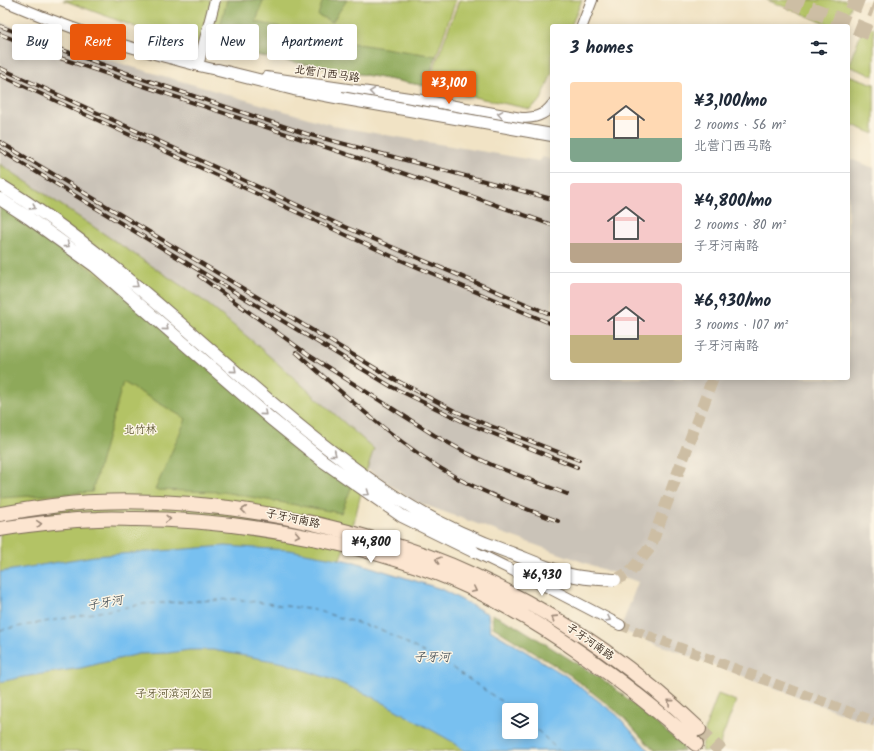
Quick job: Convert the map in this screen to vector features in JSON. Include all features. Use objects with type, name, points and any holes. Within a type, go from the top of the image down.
[{"type":"main road","name":"子牙河南路","points":[[0,514],[51,506],[94,502],[185,503],[286,517],[337,529],[406,549],[445,562],[473,574],[534,605],[587,640],[648,684],[673,704],[699,729]]},
{"type":"main road","name":"子牙河南路","points":[[0,529],[30,524],[100,518],[199,521],[289,533],[390,556],[419,566],[468,587],[557,637],[611,674],[637,694],[696,744]]},
{"type":"street","points":[[198,66],[214,0]]},
{"type":"street","name":"北营门西马路","points":[[6,1],[48,20],[121,45],[218,70],[416,99],[521,118],[538,116],[550,107]]},
{"type":"street","points":[[583,24],[591,1]]},
{"type":"street","points":[[218,70],[294,89],[550,135]]},
{"type":"street","points":[[0,185],[41,212],[91,250],[144,292],[269,401],[338,457],[392,495],[431,518],[499,549],[548,567],[581,577],[615,580]]},
{"type":"street","points":[[0,199],[95,266],[270,418],[323,461],[381,502],[402,516],[549,588],[620,625]]},
{"type":"shaded area","points":[[0,22],[12,27],[12,60],[62,60],[62,45],[70,48],[70,60],[108,60],[339,127],[538,161],[543,157],[550,159],[550,380],[850,380],[850,159],[874,168],[874,725],[620,630],[638,582],[414,501],[367,469],[374,449],[204,301],[0,164]]},
{"type":"green space","points":[[63,0],[456,0],[426,86],[283,60],[357,60],[357,24],[267,24],[267,57],[259,56],[259,24],[206,24],[206,46],[198,44],[198,24],[134,24],[134,26]]},
{"type":"green space","points":[[227,0],[263,0],[256,22],[267,24],[267,57],[259,56],[259,24],[221,24]]},
{"type":"green space","points":[[323,0],[347,0],[332,22],[318,15]]},
{"type":"green space","points":[[459,0],[582,0],[572,24],[550,24],[550,78],[541,100],[530,109],[427,87]]},
{"type":"green space","points":[[767,0],[848,0],[853,2],[844,24],[828,24]]},
{"type":"green space","points":[[864,25],[874,28],[874,76],[850,67],[850,61]]},
{"type":"green space","points":[[357,44],[436,56],[426,86],[282,60],[357,60]]},
{"type":"green space","points":[[850,76],[874,84],[874,134],[850,124]]},
{"type":"green space","name":"北竹林","points":[[0,164],[204,301],[250,339],[374,449],[367,469],[354,522],[335,572],[0,588]]},
{"type":"green space","points":[[0,207],[100,276],[356,476],[341,513],[223,492],[155,490],[186,419],[123,382],[92,492],[0,498]]},
{"type":"green space","points":[[492,614],[520,628],[611,685],[682,745],[684,751],[654,751],[621,715],[570,675],[493,627]]},
{"type":"green space","name":"子牙河滨河公园","points":[[175,636],[286,648],[499,751],[0,751],[0,666]]},
{"type":"green space","points":[[718,694],[736,701],[721,740],[720,751],[701,751],[706,726]]},
{"type":"water","name":"子牙河","points":[[225,546],[289,550],[355,562],[441,589],[488,614],[490,630],[566,676],[617,715],[649,751],[465,751],[453,742],[373,697],[336,681],[284,663],[213,650],[189,650],[169,653],[139,654],[81,668],[0,682],[0,572],[94,556]]},
{"type":"ferry route","points":[[0,630],[143,604],[235,599],[315,610],[384,631],[451,667],[504,703]]},
{"type":"ferry route","points":[[538,731],[559,751]]},
{"type":"tunnel","points":[[788,0],[849,24]]},
{"type":"tunnel","points":[[848,0],[874,10]]},
{"type":"tunnel","points":[[850,25],[874,34]]},
{"type":"tunnel","points":[[615,580],[630,572],[650,548],[712,380]]},
{"type":"tunnel","points":[[620,625],[874,721]]},
{"type":"tunnel","points":[[699,729],[721,751]]},
{"type":"railway","points":[[0,26],[146,80],[307,134],[550,198]]},
{"type":"railway","points":[[0,34],[54,56],[471,196],[550,224]]},
{"type":"railway","points":[[0,68],[345,227],[550,314]]},
{"type":"railway","points":[[0,75],[398,259],[550,323]]},
{"type":"railway","points":[[0,142],[390,377],[455,411],[579,460]]},
{"type":"railway","points":[[0,150],[392,387],[464,422],[577,467]]},
{"type":"railway","points":[[199,276],[310,356],[434,435],[492,465],[567,494]]},
{"type":"railway","points":[[296,352],[374,420],[414,451],[435,465],[481,490],[558,521]]}]
